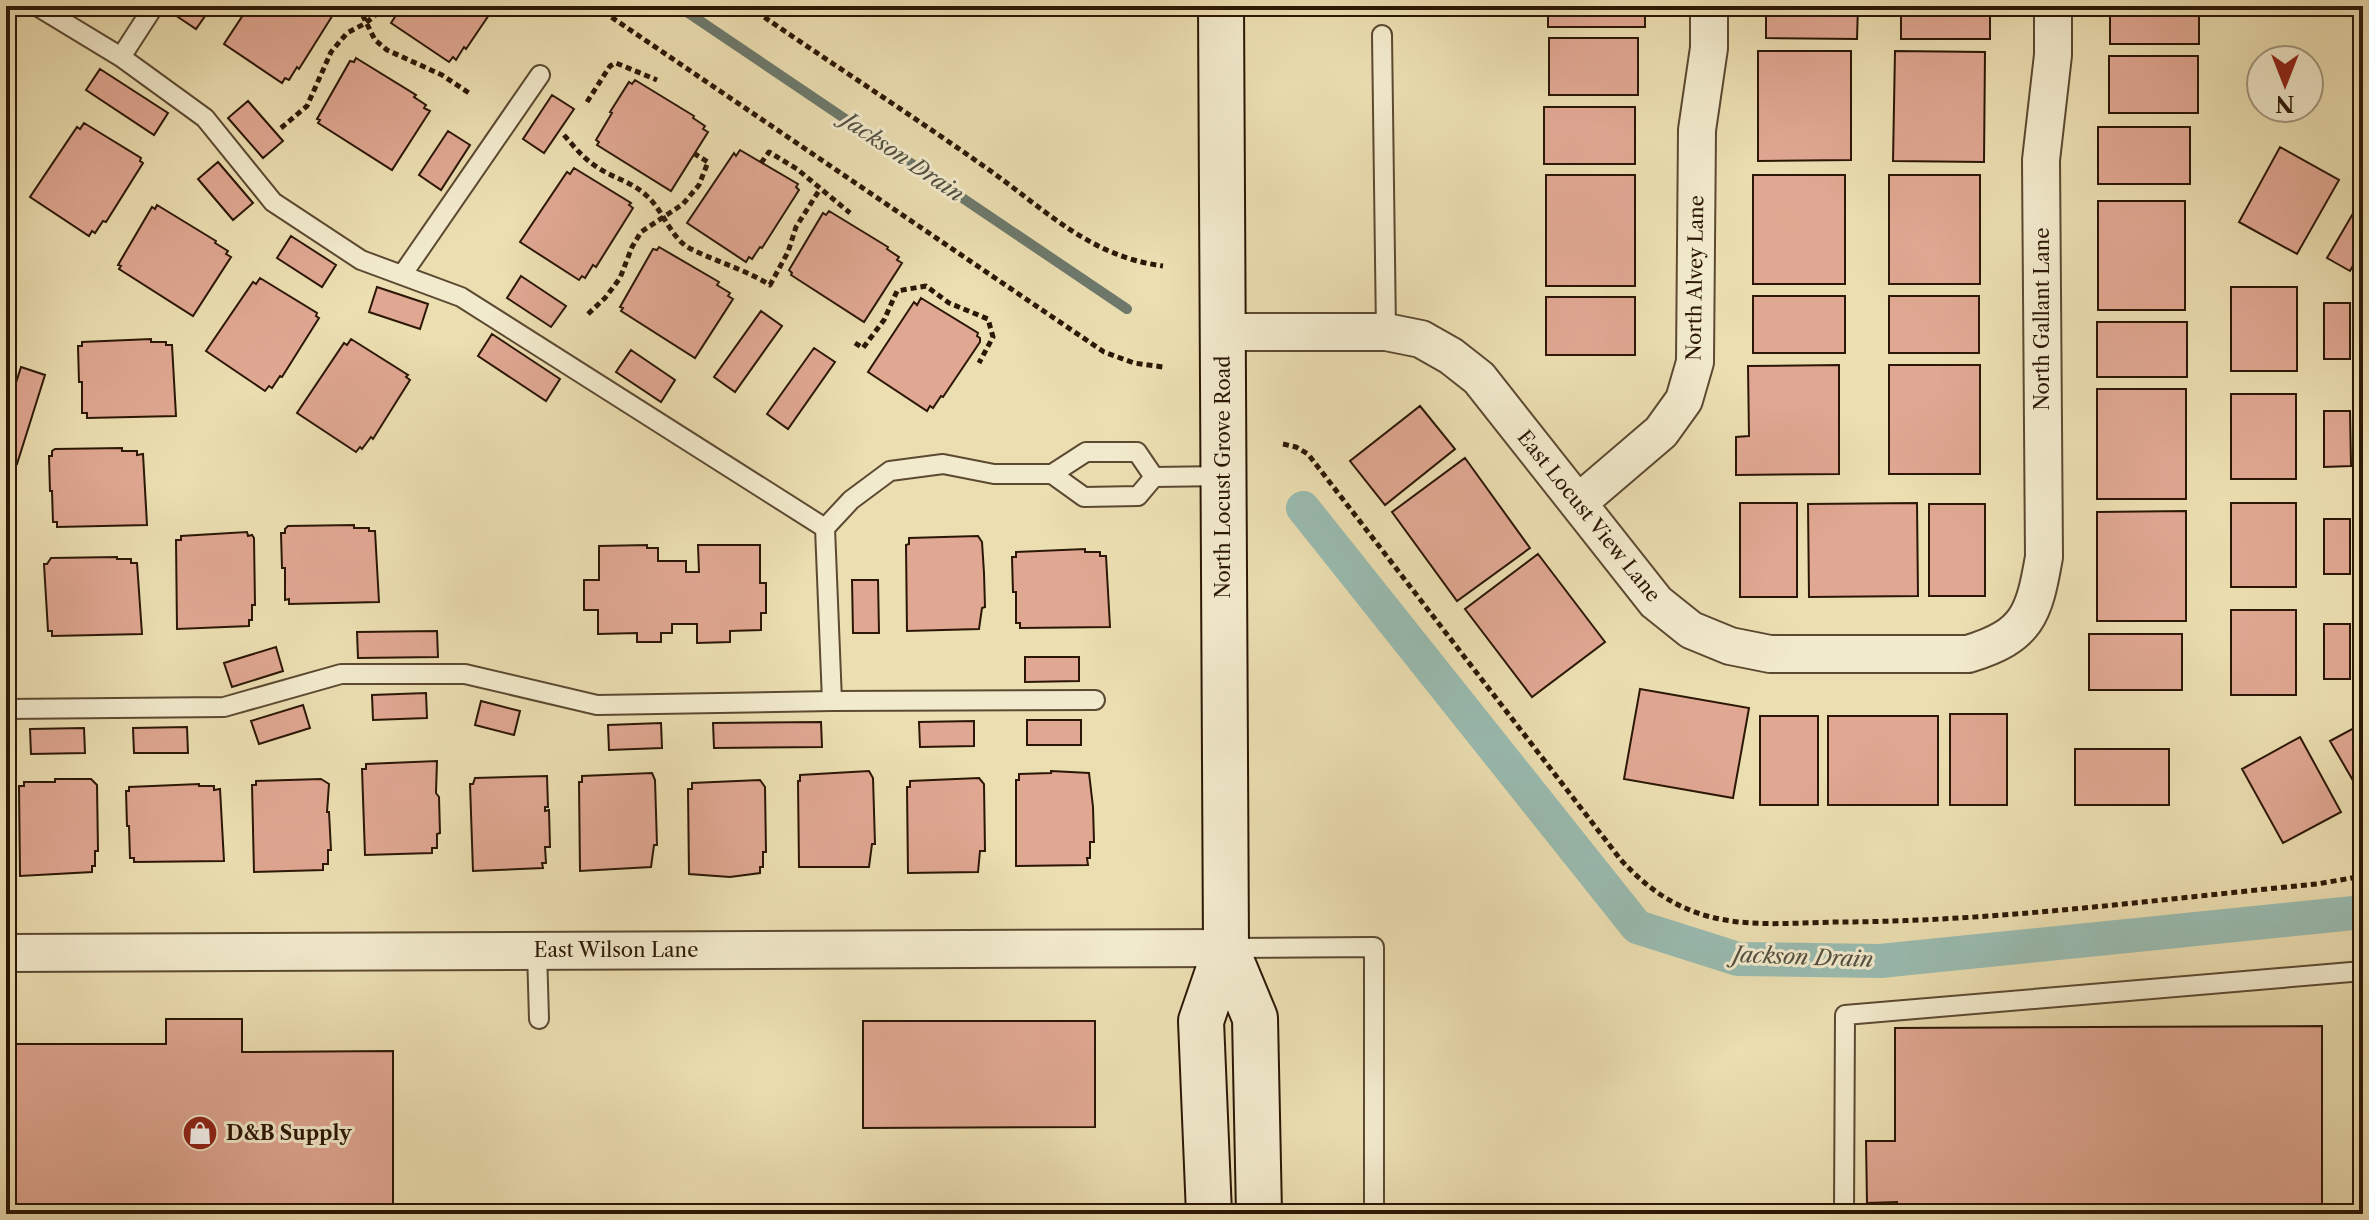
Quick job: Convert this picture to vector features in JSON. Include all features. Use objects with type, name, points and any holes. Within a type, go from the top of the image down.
[{"type":"main road","name":"North Locust Grove Road","points":[[1209,1214],[1201,1021],[1226,948],[1221,6]]},
{"type":"main road","name":"North Locust Grove Road","points":[[1226,948],[1255,1018],[1259,1214]]},
{"type":"street","name":"North Alvey Lane","points":[[1578,503],[1661,432],[1684,400],[1695,362],[1697,130],[1709,48],[1709,6]]},
{"type":"street","name":"North Gallant Lane","points":[[2021,628],[2037,599],[2044,557],[2041,160],[2053,55],[2053,6]]},
{"type":"street","name":"East Locust View Lane","points":[[1223,332],[1386,332],[1421,339],[1451,356],[1479,378],[1656,602],[1691,630],[1730,646],[1770,654],[1968,654],[1996,645],[2021,628]]},
{"type":"street","name":"East Wilson Lane","points":[[6,953],[1226,948]]},
{"type":"lane","points":[[37,6],[121,57],[205,118],[273,202],[361,260],[461,297],[825,528]]},
{"type":"lane","points":[[121,57],[154,6]]},
{"type":"lane","points":[[1382,35],[1386,332]]},
{"type":"lane","points":[[402,275],[540,75]]},
{"type":"lane","points":[[832,701],[825,528],[851,500],[890,471],[943,464],[994,474],[1052,474],[1086,452],[1137,452],[1154,477]]},
{"type":"lane","points":[[1052,474],[1084,497],[1138,496],[1154,477],[1223,476]]},
{"type":"lane","points":[[6,709],[224,707],[341,674],[465,674],[597,705],[1095,700]]},
{"type":"lane","points":[[1226,948],[1374,947],[1374,1214]]},
{"type":"lane","points":[[537,951],[539,1019]]},
{"type":"lane","points":[[1844,1214],[1845,1015],[2363,971]]},
{"type":"path","points":[[358,6],[375,40],[387,50],[442,75],[469,93]]},
{"type":"path","points":[[281,128],[307,106],[331,52],[347,33],[366,23],[386,6]]},
{"type":"path","points":[[595,6],[1104,352],[1134,363],[1163,367]]},
{"type":"path","points":[[748,6],[984,166],[1089,244],[1127,259],[1163,266]]},
{"type":"path","points":[[587,102],[610,66],[616,63],[657,80]]},
{"type":"path","points":[[564,135],[583,157],[647,196],[664,216],[673,233],[688,248],[752,273],[770,285],[788,252],[796,227],[820,189]]},
{"type":"path","points":[[761,163],[769,152],[797,169],[850,213]]},
{"type":"path","points":[[588,314],[620,278],[641,232],[683,204],[699,185],[708,162],[695,154]]},
{"type":"path","points":[[855,343],[863,348],[884,320],[897,291],[926,286],[949,303],[988,319],[993,337],[979,363]]},
{"type":"path","points":[[1283,444],[1308,454],[1621,860],[1659,896],[1683,908],[1747,922],[1928,921],[2317,884],[2363,876]]},
{"type":"building","points":[[181,6],[212,6],[196,29],[175,15]]},
{"type":"building","points":[[249,6],[334,6],[336,10],[299,69],[297,67],[289,80],[285,78],[282,83],[224,44]]},
{"type":"building","points":[[402,6],[495,6],[466,49],[464,47],[456,60],[453,57],[449,62],[391,23]]},
{"type":"building","points":[[1548,6],[1645,6],[1645,27],[1548,27]]},
{"type":"building","points":[[1766,6],[1858,6],[1857,39],[1766,38]]},
{"type":"building","points":[[1901,6],[1990,6],[1990,39],[1901,39]]},
{"type":"building","points":[[2110,6],[2199,6],[2199,44],[2110,44]]},
{"type":"building","points":[[1549,38],[1638,38],[1638,95],[1549,95]]},
{"type":"building","points":[[1758,51],[1851,51],[1851,160],[1758,161]]},
{"type":"building","points":[[1895,51],[1985,52],[1984,162],[1893,161]]},
{"type":"building","points":[[2109,56],[2198,56],[2198,113],[2109,113]]},
{"type":"building","points":[[356,58],[416,95],[414,97],[430,111],[392,170],[318,123],[320,120],[317,119],[350,61],[354,62]]},
{"type":"building","points":[[100,69],[168,113],[154,135],[86,90]]},
{"type":"building","points":[[635,80],[694,116],[708,132],[671,191],[597,145],[599,142],[596,140],[610,112],[629,82],[632,84]]},
{"type":"building","points":[[552,95],[574,109],[544,153],[523,139]]},
{"type":"building","points":[[248,101],[283,141],[263,158],[228,118]]},
{"type":"building","points":[[1544,107],[1635,107],[1635,164],[1544,164]]},
{"type":"building","points":[[84,123],[141,158],[143,163],[106,222],[103,221],[89,236],[30,197],[77,127],[80,129]]},
{"type":"building","points":[[2098,127],[2190,127],[2190,184],[2098,184]]},
{"type":"building","points":[[448,131],[470,145],[441,190],[419,175]]},
{"type":"building","points":[[2280,147],[2339,180],[2297,254],[2239,222]]},
{"type":"building","points":[[740,150],[798,184],[796,187],[799,190],[762,248],[746,262],[687,223],[734,153],[736,156]]},
{"type":"building","points":[[218,162],[253,203],[233,220],[198,179]]},
{"type":"building","points":[[574,168],[631,203],[629,205],[633,208],[596,267],[593,265],[585,278],[582,276],[579,280],[520,242],[567,172],[570,174]]},
{"type":"building","points":[[1546,175],[1635,175],[1635,286],[1546,286]]},
{"type":"building","points":[[1753,175],[1845,175],[1845,284],[1753,284]]},
{"type":"building","points":[[1889,175],[1980,175],[1980,284],[1889,284]]},
{"type":"building","points":[[2098,201],[2185,201],[2185,310],[2098,310]]},
{"type":"building","points":[[157,205],[216,241],[231,257],[193,316],[119,269],[121,266],[118,265],[152,207],[155,209]]},
{"type":"building","points":[[2355,210],[2363,214],[2363,248],[2350,271],[2327,258]]},
{"type":"building","points":[[829,211],[888,247],[902,263],[864,322],[791,275],[789,270],[823,213],[826,215]]},
{"type":"building","points":[[291,236],[336,265],[322,287],[277,258]]},
{"type":"building","points":[[659,247],[719,282],[717,285],[730,293],[728,296],[733,299],[695,358],[621,311],[623,308],[620,307],[653,249]]},
{"type":"building","points":[[521,276],[566,306],[551,327],[507,298]]},
{"type":"building","points":[[260,278],[317,313],[319,318],[282,377],[265,391],[206,351],[253,282],[256,284]]},
{"type":"building","points":[[377,287],[428,304],[420,329],[369,312]]},
{"type":"building","points":[[2231,287],[2297,287],[2297,371],[2231,371]]},
{"type":"building","points":[[1753,296],[1845,296],[1845,353],[1753,353]]},
{"type":"building","points":[[1889,296],[1979,296],[1979,353],[1889,353]]},
{"type":"building","points":[[1546,297],[1635,297],[1635,355],[1546,355]]},
{"type":"building","points":[[921,298],[978,333],[980,338],[943,397],[927,411],[868,372],[914,302],[917,305]]},
{"type":"building","points":[[2324,303],[2350,303],[2350,359],[2324,359]]},
{"type":"building","points":[[761,311],[782,326],[735,392],[714,377]]},
{"type":"building","points":[[2097,322],[2187,322],[2187,377],[2097,377]]},
{"type":"building","points":[[492,334],[560,379],[546,401],[478,356]]},
{"type":"building","points":[[151,339],[151,342],[172,345],[176,416],[87,418],[87,413],[82,413],[78,346],[82,346],[82,342]]},
{"type":"building","points":[[351,339],[408,375],[406,377],[410,380],[373,439],[371,437],[356,452],[297,413],[344,343],[347,345]]},
{"type":"building","points":[[814,348],[835,362],[788,429],[767,414]]},
{"type":"building","points":[[631,350],[675,380],[661,402],[616,372]]},
{"type":"building","points":[[1839,365],[1839,474],[1736,475],[1736,437],[1749,436],[1748,366]]},
{"type":"building","points":[[1889,365],[1980,365],[1980,474],[1889,474]]},
{"type":"building","points":[[21,367],[45,375],[17,464],[6,461],[6,414]]},
{"type":"building","points":[[2097,389],[2186,389],[2186,499],[2097,499]]},
{"type":"building","points":[[2231,394],[2296,394],[2296,479],[2231,479]]},
{"type":"building","points":[[1420,406],[1455,449],[1385,505],[1350,461]]},
{"type":"building","points":[[2324,411],[2350,411],[2351,466],[2324,467]]},
{"type":"building","points":[[122,448],[122,451],[143,454],[147,525],[57,527],[57,522],[53,522],[50,491],[49,456],[52,456],[52,451]]},
{"type":"building","points":[[1465,458],[1530,548],[1457,601],[1392,512]]},
{"type":"building","points":[[1740,503],[1797,503],[1797,597],[1740,597]]},
{"type":"building","points":[[1917,503],[1918,596],[1809,597],[1808,504]]},
{"type":"building","points":[[2231,503],[2296,503],[2296,587],[2231,587]]},
{"type":"building","points":[[1929,504],[1985,504],[1985,596],[1929,596]]},
{"type":"building","points":[[2186,511],[2186,621],[2097,621],[2097,512]]},
{"type":"building","points":[[2324,519],[2350,519],[2350,574],[2324,574]]},
{"type":"building","points":[[354,525],[354,528],[375,531],[379,602],[289,604],[289,599],[285,600],[281,533],[285,533],[288,526]]},
{"type":"building","points":[[247,532],[254,538],[255,605],[252,605],[249,626],[177,629],[176,540],[181,540],[181,536]]},
{"type":"building","points":[[978,536],[982,542],[985,607],[982,608],[979,629],[907,631],[906,545],[909,538]]},
{"type":"building","points":[[647,545],[647,548],[658,548],[658,561],[686,561],[686,572],[699,572],[698,545],[760,545],[760,583],[766,583],[766,613],[761,613],[761,630],[730,631],[730,642],[697,643],[697,624],[672,624],[672,633],[661,633],[661,642],[637,642],[637,633],[598,634],[598,610],[584,610],[584,580],[599,580],[599,546]]},
{"type":"building","points":[[1085,549],[1085,552],[1100,552],[1100,556],[1106,556],[1110,627],[1020,628],[1020,623],[1016,623],[1016,592],[1013,592],[1012,557],[1016,557],[1016,552]]},
{"type":"building","points":[[1538,554],[1605,642],[1532,697],[1465,609]]},
{"type":"building","points":[[117,557],[137,563],[142,634],[52,636],[52,631],[48,631],[44,564],[51,558]]},
{"type":"building","points":[[852,580],[878,580],[879,633],[853,633]]},
{"type":"building","points":[[2231,610],[2296,610],[2296,695],[2231,695]]},
{"type":"building","points":[[2324,624],[2350,624],[2350,679],[2324,679]]},
{"type":"building","points":[[437,631],[438,657],[358,658],[357,632]]},
{"type":"building","points":[[2089,634],[2182,634],[2182,690],[2089,690]]},
{"type":"building","points":[[276,647],[283,671],[232,687],[224,663]]},
{"type":"building","points":[[1025,657],[1079,657],[1079,681],[1025,682]]},
{"type":"building","points":[[1640,689],[1749,708],[1733,798],[1624,779]]},
{"type":"building","points":[[426,693],[427,718],[373,720],[372,695]]},
{"type":"building","points":[[481,701],[520,711],[514,735],[475,725]]},
{"type":"building","points":[[303,705],[310,728],[259,744],[251,721]]},
{"type":"building","points":[[1950,714],[2007,714],[2007,805],[1950,805]]},
{"type":"building","points":[[1760,716],[1818,716],[1818,805],[1760,805]]},
{"type":"building","points":[[1828,716],[1938,716],[1938,805],[1828,805]]},
{"type":"building","points":[[1027,720],[1081,720],[1081,745],[1027,745]]},
{"type":"building","points":[[974,721],[974,746],[920,747],[919,722]]},
{"type":"building","points":[[821,722],[822,747],[714,748],[713,723]]},
{"type":"building","points":[[661,723],[662,748],[609,750],[608,725]]},
{"type":"building","points":[[187,727],[188,753],[134,753],[133,728]]},
{"type":"building","points":[[84,728],[85,753],[31,754],[30,729]]},
{"type":"building","points":[[2354,728],[2363,745],[2363,786],[2358,789],[2330,741]]},
{"type":"building","points":[[2300,737],[2341,812],[2283,843],[2242,769]]},
{"type":"building","points":[[2075,749],[2169,749],[2169,805],[2075,805]]},
{"type":"building","points":[[437,761],[440,833],[437,834],[437,848],[432,848],[432,853],[365,855],[362,769],[366,769],[366,764]]},
{"type":"building","points":[[869,771],[873,778],[875,844],[872,844],[869,867],[799,867],[800,775]]},
{"type":"building","points":[[1051,771],[1089,773],[1094,842],[1090,842],[1088,865],[1016,866],[1016,780],[1019,780],[1019,774]]},
{"type":"building","points":[[652,773],[655,780],[657,845],[654,845],[651,867],[580,871],[579,782],[582,782],[582,776]]},
{"type":"building","points":[[547,776],[548,807],[545,811],[549,810],[550,847],[545,847],[546,863],[542,863],[543,868],[473,871],[470,784],[475,778]]},
{"type":"building","points":[[979,778],[984,784],[985,851],[980,851],[978,872],[908,873],[907,787],[910,787],[910,781]]},
{"type":"building","points":[[55,779],[91,779],[97,785],[98,851],[95,851],[95,866],[92,866],[92,872],[20,876],[19,786],[24,786],[24,782],[55,782]]},
{"type":"building","points":[[321,779],[329,784],[327,812],[331,850],[328,850],[328,864],[323,864],[323,870],[254,872],[252,785],[256,785],[256,781]]},
{"type":"building","points":[[760,780],[765,787],[766,852],[763,852],[760,873],[730,877],[689,874],[688,789],[692,789],[692,783]]},
{"type":"building","points":[[199,784],[220,789],[224,861],[134,862],[134,858],[130,858],[127,826],[126,791],[129,787]]},
{"type":"building","name":"D&B Supply","points":[[166,1019],[242,1019],[242,1052],[393,1051],[393,1214],[6,1214],[6,1044],[166,1044]]},
{"type":"building","points":[[863,1021],[1095,1021],[1095,1127],[863,1128]]},
{"type":"building","points":[[2322,1026],[2322,1214],[1897,1214],[1897,1202],[1867,1203],[1866,1141],[1895,1141],[1895,1028]]},
{"type":"waterway","name":"Jackson Drain","points":[[678,6],[1127,309]]},
{"type":"waterway","name":"Jackson Drain","points":[[1303,508],[1637,927],[1738,959],[1880,961],[2363,912]]},
{"type":"place","name":"D&B Supply","points":[[200,1133]]}]
